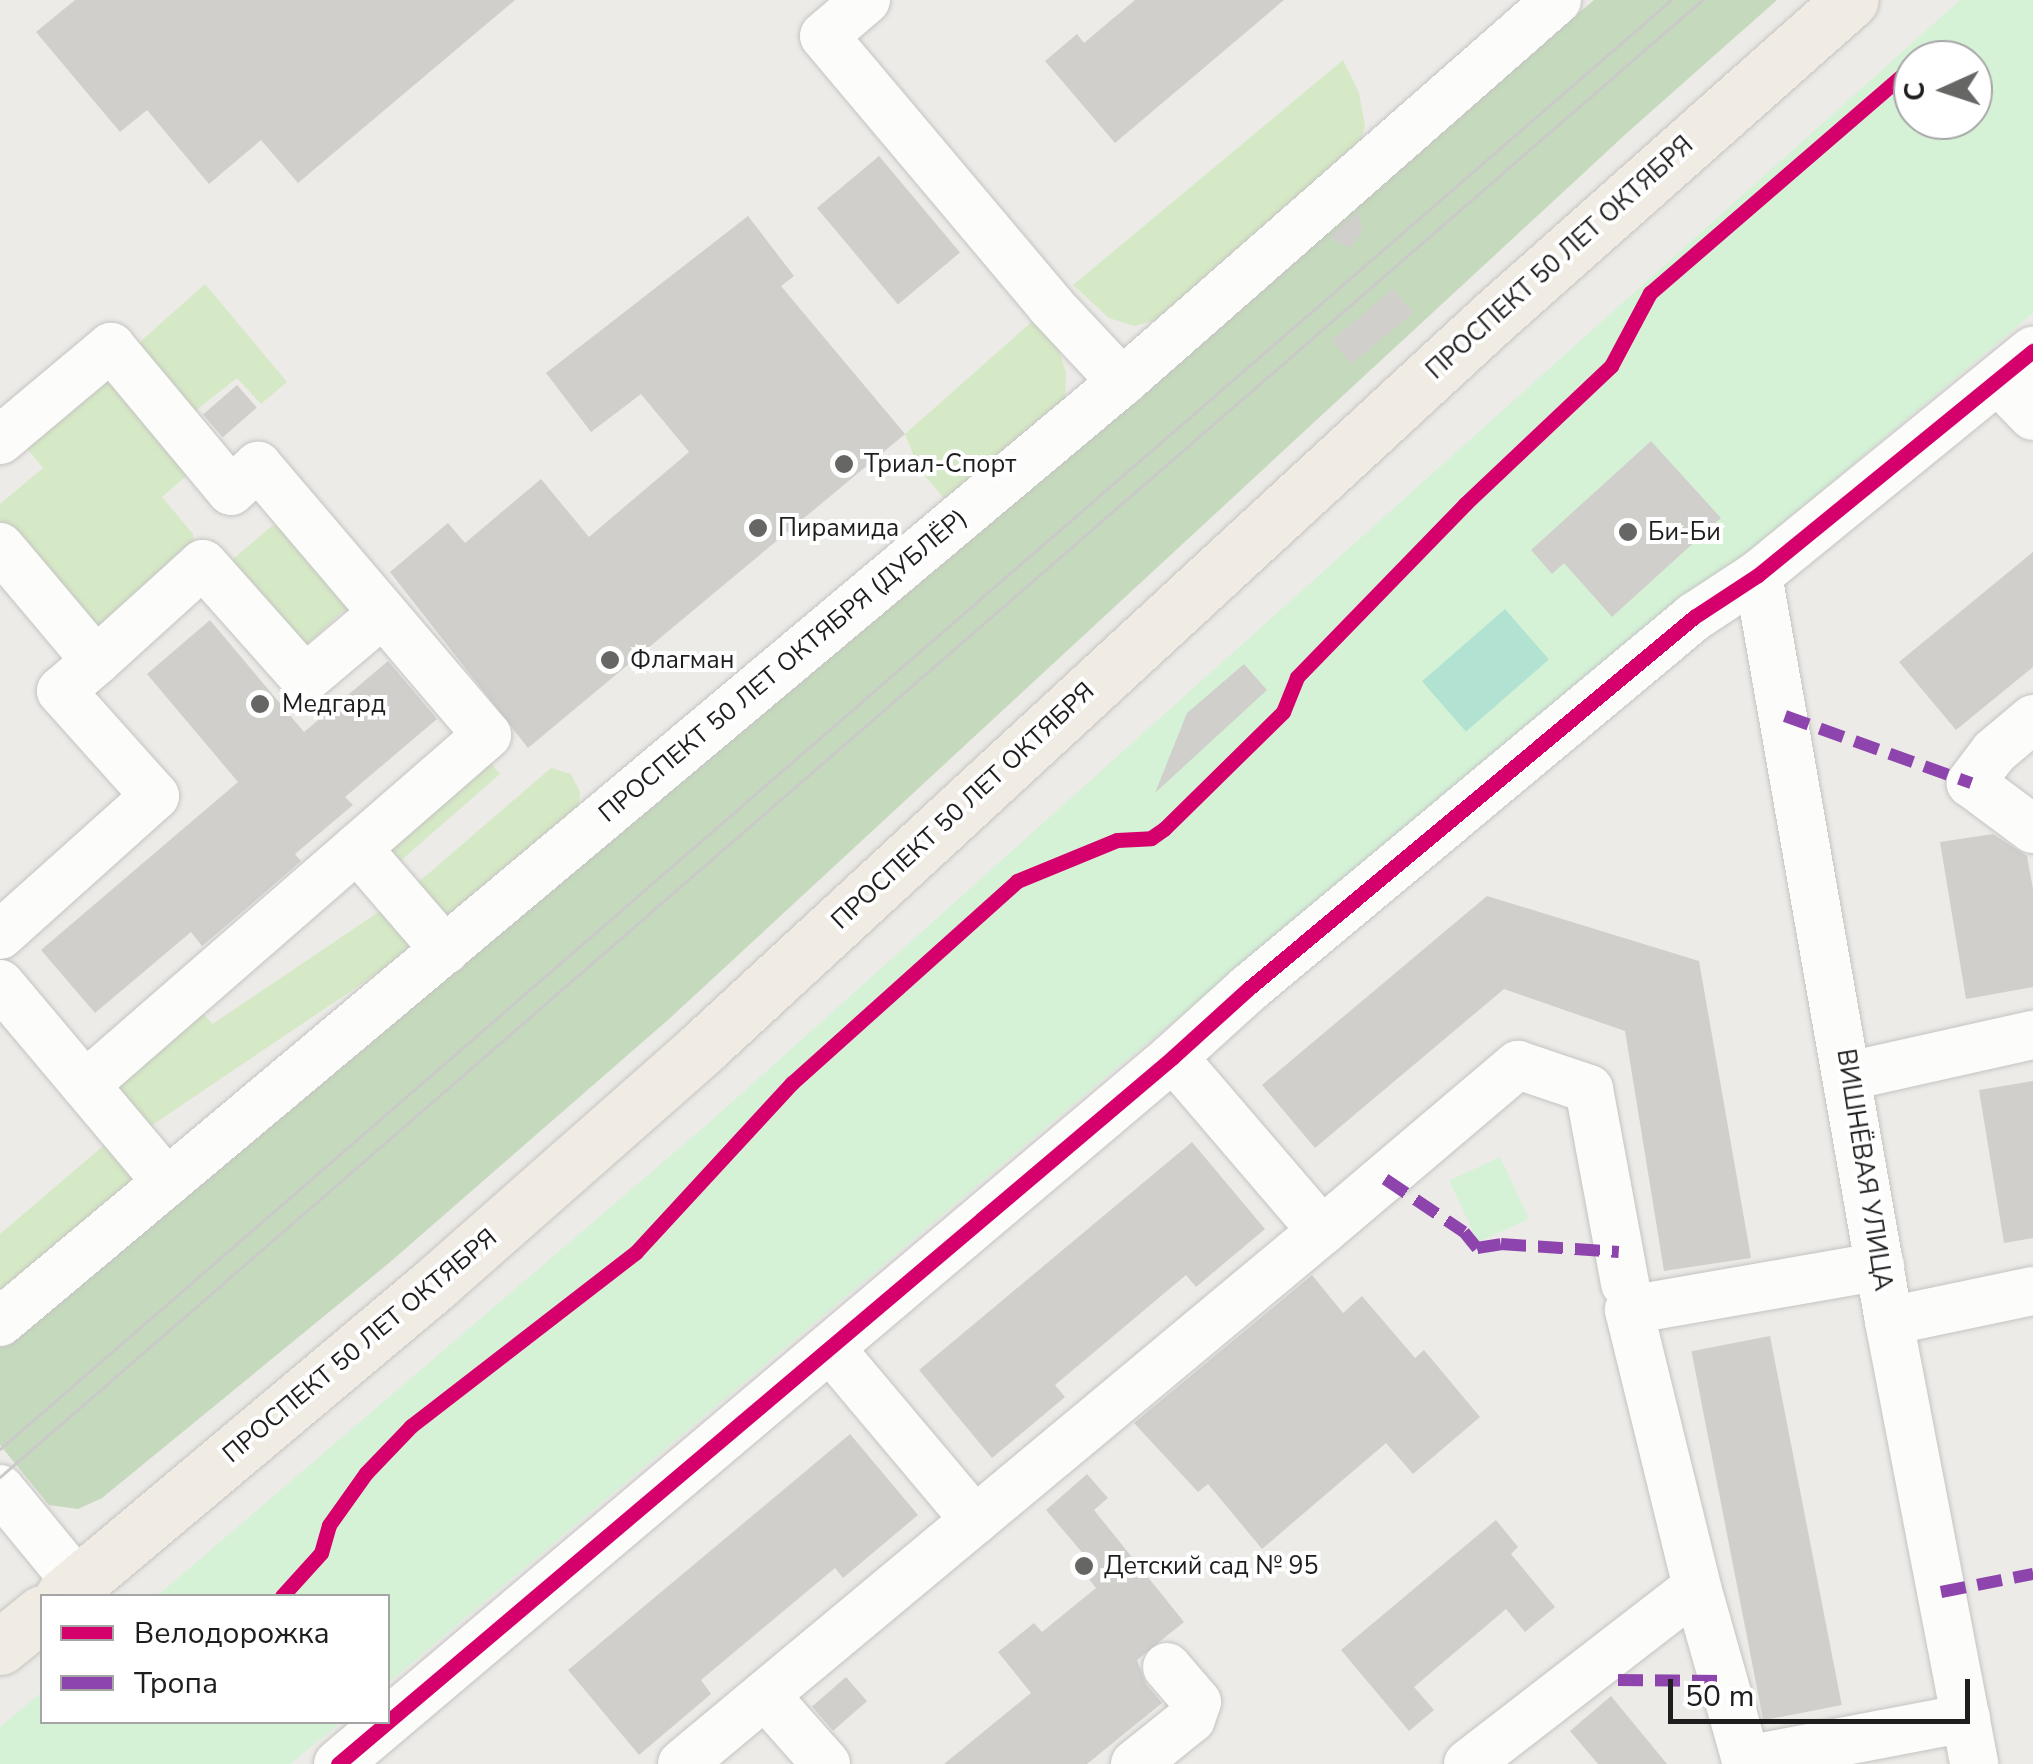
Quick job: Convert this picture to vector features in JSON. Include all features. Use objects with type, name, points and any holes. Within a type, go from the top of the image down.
[{"type":"main road","name":"ПРОСПЕКТ 50 ЛЕТ ОКТЯБРЯ","points":[[66,1594],[437,1282],[687,1061],[1496,314],[1851,0]]},
{"type":"main road","name":"ПРОСПЕКТ 50 ЛЕТ ОКТЯБРЯ","points":[[0,1647],[40,1615]]},
{"type":"street","points":[[866,0],[824,36],[1051,306],[1122,382]]},
{"type":"street","name":"ПРОСПЕКТ 50 ЛЕТ ОКТЯБРЯ (ДУБЛЁР)","points":[[0,1322],[1122,382],[1557,0]]},
{"type":"street","points":[[0,440],[111,347],[231,491],[258,466],[487,734],[85,1085]]},
{"type":"street","points":[[390,1720],[1173,1058],[1248,989],[1694,616],[1758,575],[2016,365],[2033,416]]},
{"type":"street","points":[[0,547],[96,661]]},
{"type":"street","points":[[0,935],[155,796],[61,691],[203,564],[306,679],[383,613]]},
{"type":"street","name":"ВИШНЁВАЯ УЛИЦА","points":[[1758,575],[1889,1321],[1970,1741]]},
{"type":"street","points":[[2033,719],[1994,752],[1970,783],[2033,830]]},
{"type":"street","points":[[357,848],[445,950]]},
{"type":"street","points":[[0,984],[167,1182]]},
{"type":"street","points":[[1849,1076],[2033,1035]]},
{"type":"street","points":[[1173,1058],[1322,1231]]},
{"type":"street","points":[[682,1764],[1518,1066],[1588,1089],[1624,1284]]},
{"type":"street","points":[[1880,1266],[1629,1310],[1697,1587],[1746,1762],[1970,1741]]},
{"type":"street","points":[[1889,1321],[2033,1291]]},
{"type":"street","points":[[830,1348],[975,1520]]},
{"type":"street","points":[[0,1489],[59,1594]]},
{"type":"street","points":[[1468,1764],[1697,1587]]},
{"type":"street","points":[[1135,1764],[1191,1718],[1197,1702],[1168,1667]]},
{"type":"street","points":[[766,1694],[826,1764]]},
{"type":"street","points":[[338,1764],[385,1724]]},
{"type":"green space","points":[[1594,0],[1777,0],[1628,132],[669,1019],[389,1263],[102,1498],[78,1509],[49,1505],[0,1445],[0,1345]]},
{"type":"green space","points":[[1960,0],[2033,0],[2033,313],[1605,672],[1109,1074],[390,1681],[390,1594],[159,1594],[711,1121],[1893,60],[1893,140],[1993,140],[1993,40],[1915,40]]},
{"type":"green space","points":[[1343,60],[1359,93],[1365,126],[1357,154],[1164,318],[1134,326],[1109,318],[1073,285]]},
{"type":"green space","points":[[205,284],[287,382],[261,404],[237,378],[190,415],[134,354],[142,340]]},
{"type":"green space","points":[[1036,318],[1058,348],[1066,372],[1065,399],[948,503],[919,469],[905,434]]},
{"type":"green space","points":[[94,375],[121,377],[194,469],[162,497],[193,534],[195,546],[112,627],[81,620],[0,520],[0,504],[43,468],[19,439]]},
{"type":"green space","points":[[272,526],[291,528],[348,593],[347,608],[306,645],[287,638],[237,578],[233,559]]},
{"type":"green space","points":[[1505,609],[1549,660],[1466,732],[1422,681]]},
{"type":"green space","points":[[483,754],[500,774],[398,863],[386,849]]},
{"type":"green space","points":[[551,768],[571,774],[580,792],[578,816],[452,918],[439,916],[414,886]]},
{"type":"green space","points":[[389,905],[417,946],[139,1134],[111,1092]]},
{"type":"green space","points":[[198,1007],[214,1026],[123,1106],[109,1092]]},
{"type":"green space","points":[[110,1140],[132,1168],[133,1183],[0,1301],[0,1234]]},
{"type":"green space","points":[[1500,1157],[1529,1219],[1478,1242],[1449,1181]]},
{"type":"green space","points":[[40,1694],[40,1724],[339,1724],[290,1764],[0,1764],[0,1727]]},
{"type":"building","points":[[75,0],[515,0],[298,183],[261,140],[209,184],[147,110],[120,132],[36,32]]},
{"type":"building","points":[[1135,0],[1284,0],[1115,143],[1045,61],[1077,34],[1084,43]]},
{"type":"building","points":[[879,156],[960,253],[898,305],[817,208]]},
{"type":"building","points":[[1358,212],[1363,232],[1349,248],[1329,237]]},
{"type":"building","points":[[748,216],[794,276],[781,286],[905,434],[528,748],[390,572],[448,523],[465,543],[541,479],[589,537],[689,452],[641,394],[591,432],[546,373]]},
{"type":"building","points":[[1393,289],[1413,313],[1352,364],[1332,340]]},
{"type":"building","points":[[237,385],[257,408],[223,437],[203,415]]},
{"type":"building","name":"Би-Би","points":[[1651,441],[1721,518],[1612,617],[1564,563],[1552,574],[1531,550]]},
{"type":"building","points":[[2033,552],[2033,667],[1956,730],[1899,662]]},
{"type":"building","points":[[210,620],[304,732],[388,661],[437,719],[345,797],[353,805],[295,854],[301,861],[227,925],[202,946],[191,932],[95,1013],[41,950],[238,782],[147,674]]},
{"type":"building","points":[[1244,664],[1267,690],[1155,793],[1187,713]]},
{"type":"building","points":[[1993,834],[2027,856],[2033,889],[2033,987],[1966,999],[1940,842]]},
{"type":"building","points":[[1487,896],[1699,961],[1751,1258],[1664,1271],[1625,1031],[1504,989],[1315,1148],[1262,1085]]},
{"type":"building","points":[[2033,1081],[2033,1238],[2004,1243],[1979,1090]]},
{"type":"building","points":[[1192,1142],[1265,1229],[1196,1287],[1186,1275],[1055,1385],[1065,1397],[992,1458],[919,1370]]},
{"type":"building","points":[[1312,1275],[1343,1313],[1362,1296],[1415,1358],[1424,1350],[1480,1417],[1413,1474],[1386,1443],[1262,1549],[1208,1484],[1198,1492],[1134,1423]]},
{"type":"building","points":[[1770,1336],[1842,1705],[1763,1720],[1691,1351]]},
{"type":"building","points":[[850,1434],[918,1515],[843,1578],[835,1568],[701,1680],[711,1694],[639,1755],[568,1670]]},
{"type":"building","points":[[1087,1474],[1108,1498],[1094,1510],[1184,1622],[1137,1660],[1146,1684],[1162,1703],[1087,1764],[944,1764],[1031,1693],[998,1652],[1034,1623],[1042,1632],[1096,1588],[1089,1579],[1098,1571],[1046,1510]]},
{"type":"building","points":[[1496,1520],[1518,1547],[1511,1554],[1555,1607],[1525,1632],[1506,1609],[1414,1687],[1434,1710],[1409,1731],[1341,1650]]},
{"type":"building","points":[[846,1677],[867,1701],[833,1731],[812,1707]]},
{"type":"building","points":[[1611,1696],[1667,1764],[1598,1764],[1570,1731]]},
{"type":"tram line","points":[[0,1449],[1671,0]]},
{"type":"tram line","points":[[0,1477],[1702,0]]},
{"type":"marked path","points":[[1785,716],[1971,783]]},
{"type":"marked path","points":[[1385,1179],[1464,1232],[1477,1248],[1501,1244],[1619,1252]]},
{"type":"marked path","points":[[1941,1592],[2033,1574]]},
{"type":"marked path","points":[[1618,1680],[1724,1681]]},
{"type":"cycle path","points":[[284,1594],[321,1553],[329,1525],[366,1473],[411,1426],[636,1252],[792,1083],[1017,881],[1117,840],[1151,838],[1164,829],[1283,712],[1297,677],[1465,504],[1611,366],[1650,293],[1893,83]]},
{"type":"cycle path","points":[[390,1720],[1173,1057],[1248,989],[1694,617],[1758,575],[2033,351]]},
{"type":"cycle path","points":[[338,1764],[385,1724]]},
{"type":"place","name":"Триал-Спорт","points":[[844,464]]},
{"type":"place","name":"Пирамида","points":[[758,528]]},
{"type":"place","name":"Би-Би","points":[[1628,532]]},
{"type":"place","name":"Флагман","points":[[610,660]]},
{"type":"place","name":"Медгард","points":[[260,704]]},
{"type":"place","name":"Детский сад № 95","points":[[1084,1566]]}]
